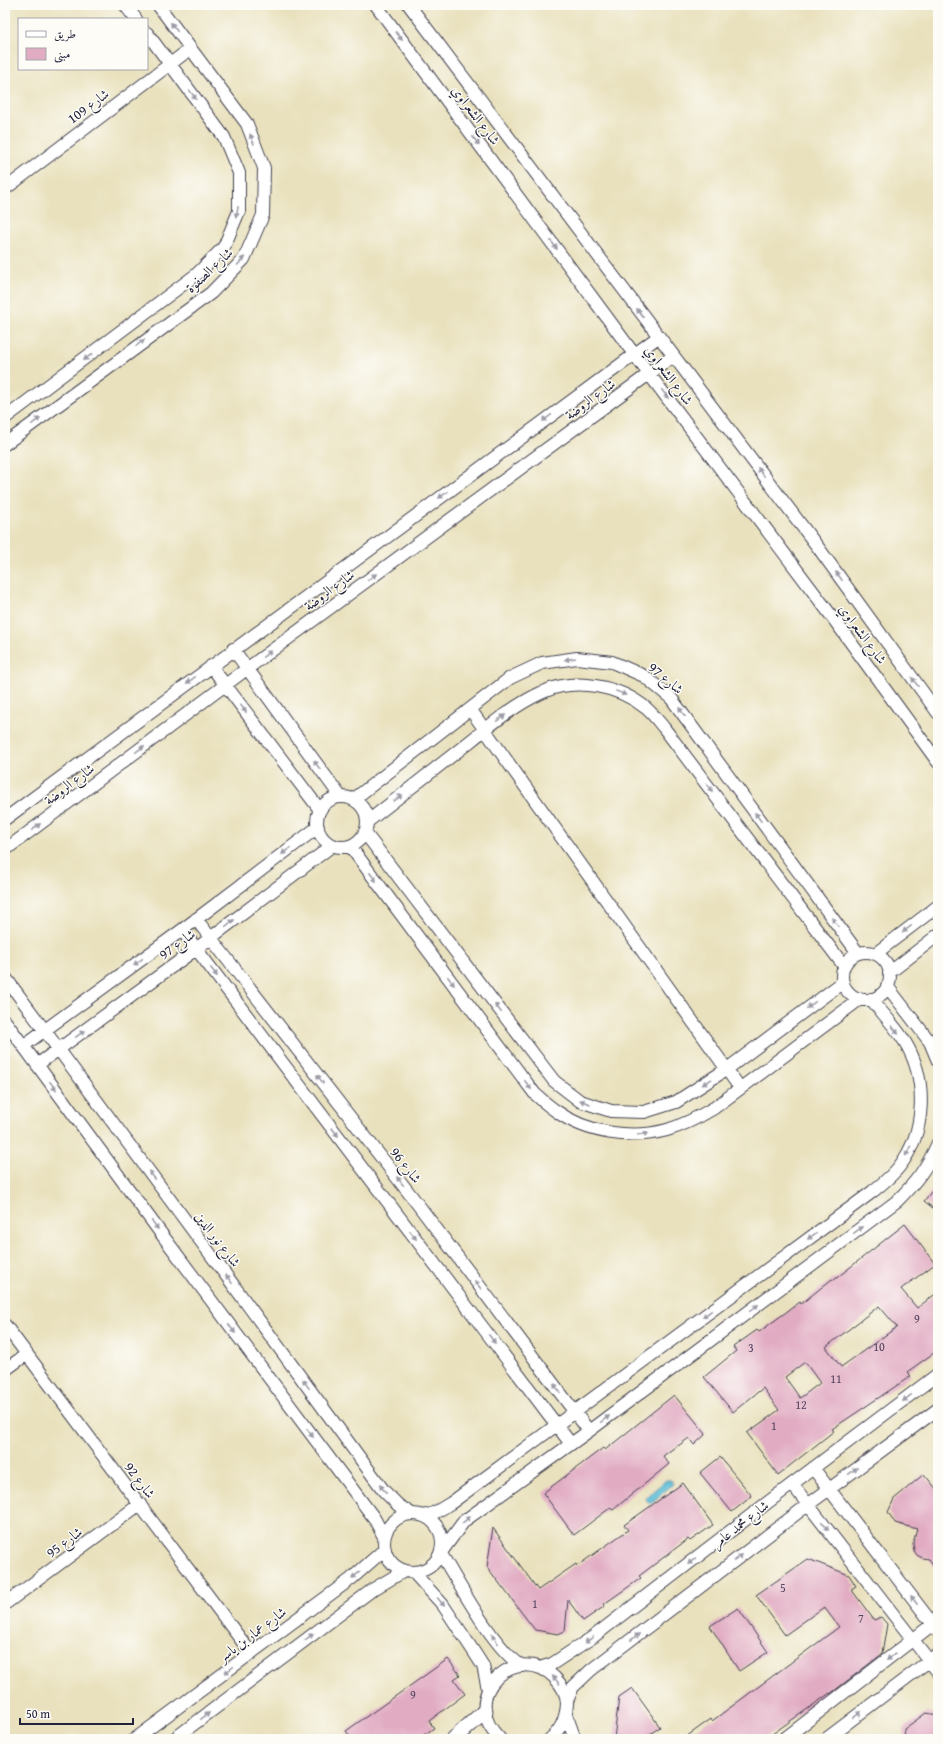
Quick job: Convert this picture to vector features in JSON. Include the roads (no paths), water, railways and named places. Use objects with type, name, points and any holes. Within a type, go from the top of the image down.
[{"type":"street","points":[[125,5],[135,18]]},
{"type":"street","name":"شارع الصفوة","points":[[5,444],[146,339],[211,293],[244,259],[263,215],[264,168],[247,124],[158,5]]},
{"type":"street","name":"شارع الشعراوي","points":[[376,5],[634,354],[830,614],[938,762]]},
{"type":"street","name":"شارع الشعراوي","points":[[409,5],[672,357],[820,550],[938,713]]},
{"type":"street","name":"شارع الصفوة","points":[[5,418],[197,274],[224,246],[239,211],[239,173],[224,137],[148,34]]},
{"type":"street","name":"شارع 109","points":[[5,189],[190,49]]},
{"type":"street","name":"شارع الروضة","points":[[5,818],[658,337]]},
{"type":"street","name":"شارع الروضة","points":[[5,850],[248,668],[672,357]]},
{"type":"street","points":[[233,649],[340,796]]},
{"type":"street","name":"شارع 97","points":[[354,799],[510,678],[542,663],[577,658],[612,662],[644,676],[671,698],[858,953]]},
{"type":"street","points":[[211,666],[320,810]]},
{"type":"street","points":[[842,982],[727,1069],[676,1102],[644,1112],[611,1111],[580,1101],[554,1081],[366,827],[364,809],[354,799],[340,796],[328,801],[320,810],[318,816],[318,827],[323,838],[333,845],[344,847],[350,846],[359,840],[366,827],[485,729],[520,704],[544,691],[570,685],[597,686],[623,694],[646,708],[664,728],[844,966]]},
{"type":"street","points":[[470,709],[740,1088]]},
{"type":"street","name":"شارع 97","points":[[23,1046],[182,930],[318,827]]},
{"type":"street","name":"شارع 97","points":[[37,1065],[196,949],[333,845]]},
{"type":"street","points":[[350,846],[535,1094],[556,1112],[582,1125],[610,1133],[638,1135],[667,1130],[694,1120],[865,999],[880,995],[887,986],[889,973],[882,958],[866,952],[858,953],[852,956],[844,966],[842,982],[849,993],[865,999],[905,1042],[919,1077],[921,1095],[920,1114],[916,1133],[909,1150],[899,1166],[887,1180],[557,1426],[451,1503],[433,1513],[424,1516],[405,1515],[393,1522],[384,1543]]},
{"type":"street","points":[[874,954],[938,906]]},
{"type":"street","name":"شارع 96","points":[[196,919],[416,1202],[589,1431]]},
{"type":"street","points":[[182,930],[571,1444]]},
{"type":"street","points":[[889,973],[938,935]]},
{"type":"street","name":"شارع نور الدين","points":[[5,977],[227,1276],[384,1491],[398,1505],[416,1515]]},
{"type":"street","points":[[887,986],[930,1042],[938,1061]]},
{"type":"street","points":[[5,1021],[374,1518],[391,1563],[410,1572],[444,1605],[483,1666],[488,1689],[485,1701],[485,1711],[490,1727],[500,1739]]},
{"type":"street","points":[[174,1739],[372,1590],[410,1572],[426,1570],[432,1566],[464,1521],[589,1431],[897,1201],[915,1183],[930,1163],[938,1143]]},
{"type":"street","name":"شارع 92","points":[[5,1325],[252,1653]]},
{"type":"street","points":[[5,1370],[27,1354]]},
{"type":"street","name":"شارع محمد عامر","points":[[540,1668],[552,1664],[593,1637],[938,1374]]},
{"type":"street","name":"شارع محمد عامر","points":[[550,1739],[556,1735],[563,1725],[566,1707],[573,1687],[592,1670],[808,1504],[938,1409]]},
{"type":"street","points":[[784,1739],[914,1640],[936,1628],[813,1468]]},
{"type":"street","points":[[792,1484],[914,1640],[934,1657],[938,1672]]},
{"type":"street","name":"شارع 95","points":[[5,1604],[140,1504]]},
{"type":"street","points":[[416,1515],[427,1517],[438,1528],[443,1543],[441,1552],[498,1643],[517,1663],[523,1666]]},
{"type":"street","name":"شارع عمار بن ياسر","points":[[135,1739],[351,1579],[384,1543]]},
{"type":"street","points":[[826,1739],[934,1657]]},
{"type":"street","points":[[488,1689],[502,1673],[510,1669],[523,1666],[540,1668],[550,1673],[558,1681],[564,1691],[566,1707],[575,1739]]},
{"type":"street","points":[[454,1739],[485,1711]]},
{"type":"water","points":[[666,1480],[671,1480],[673,1484],[650,1504],[645,1498]]}]
